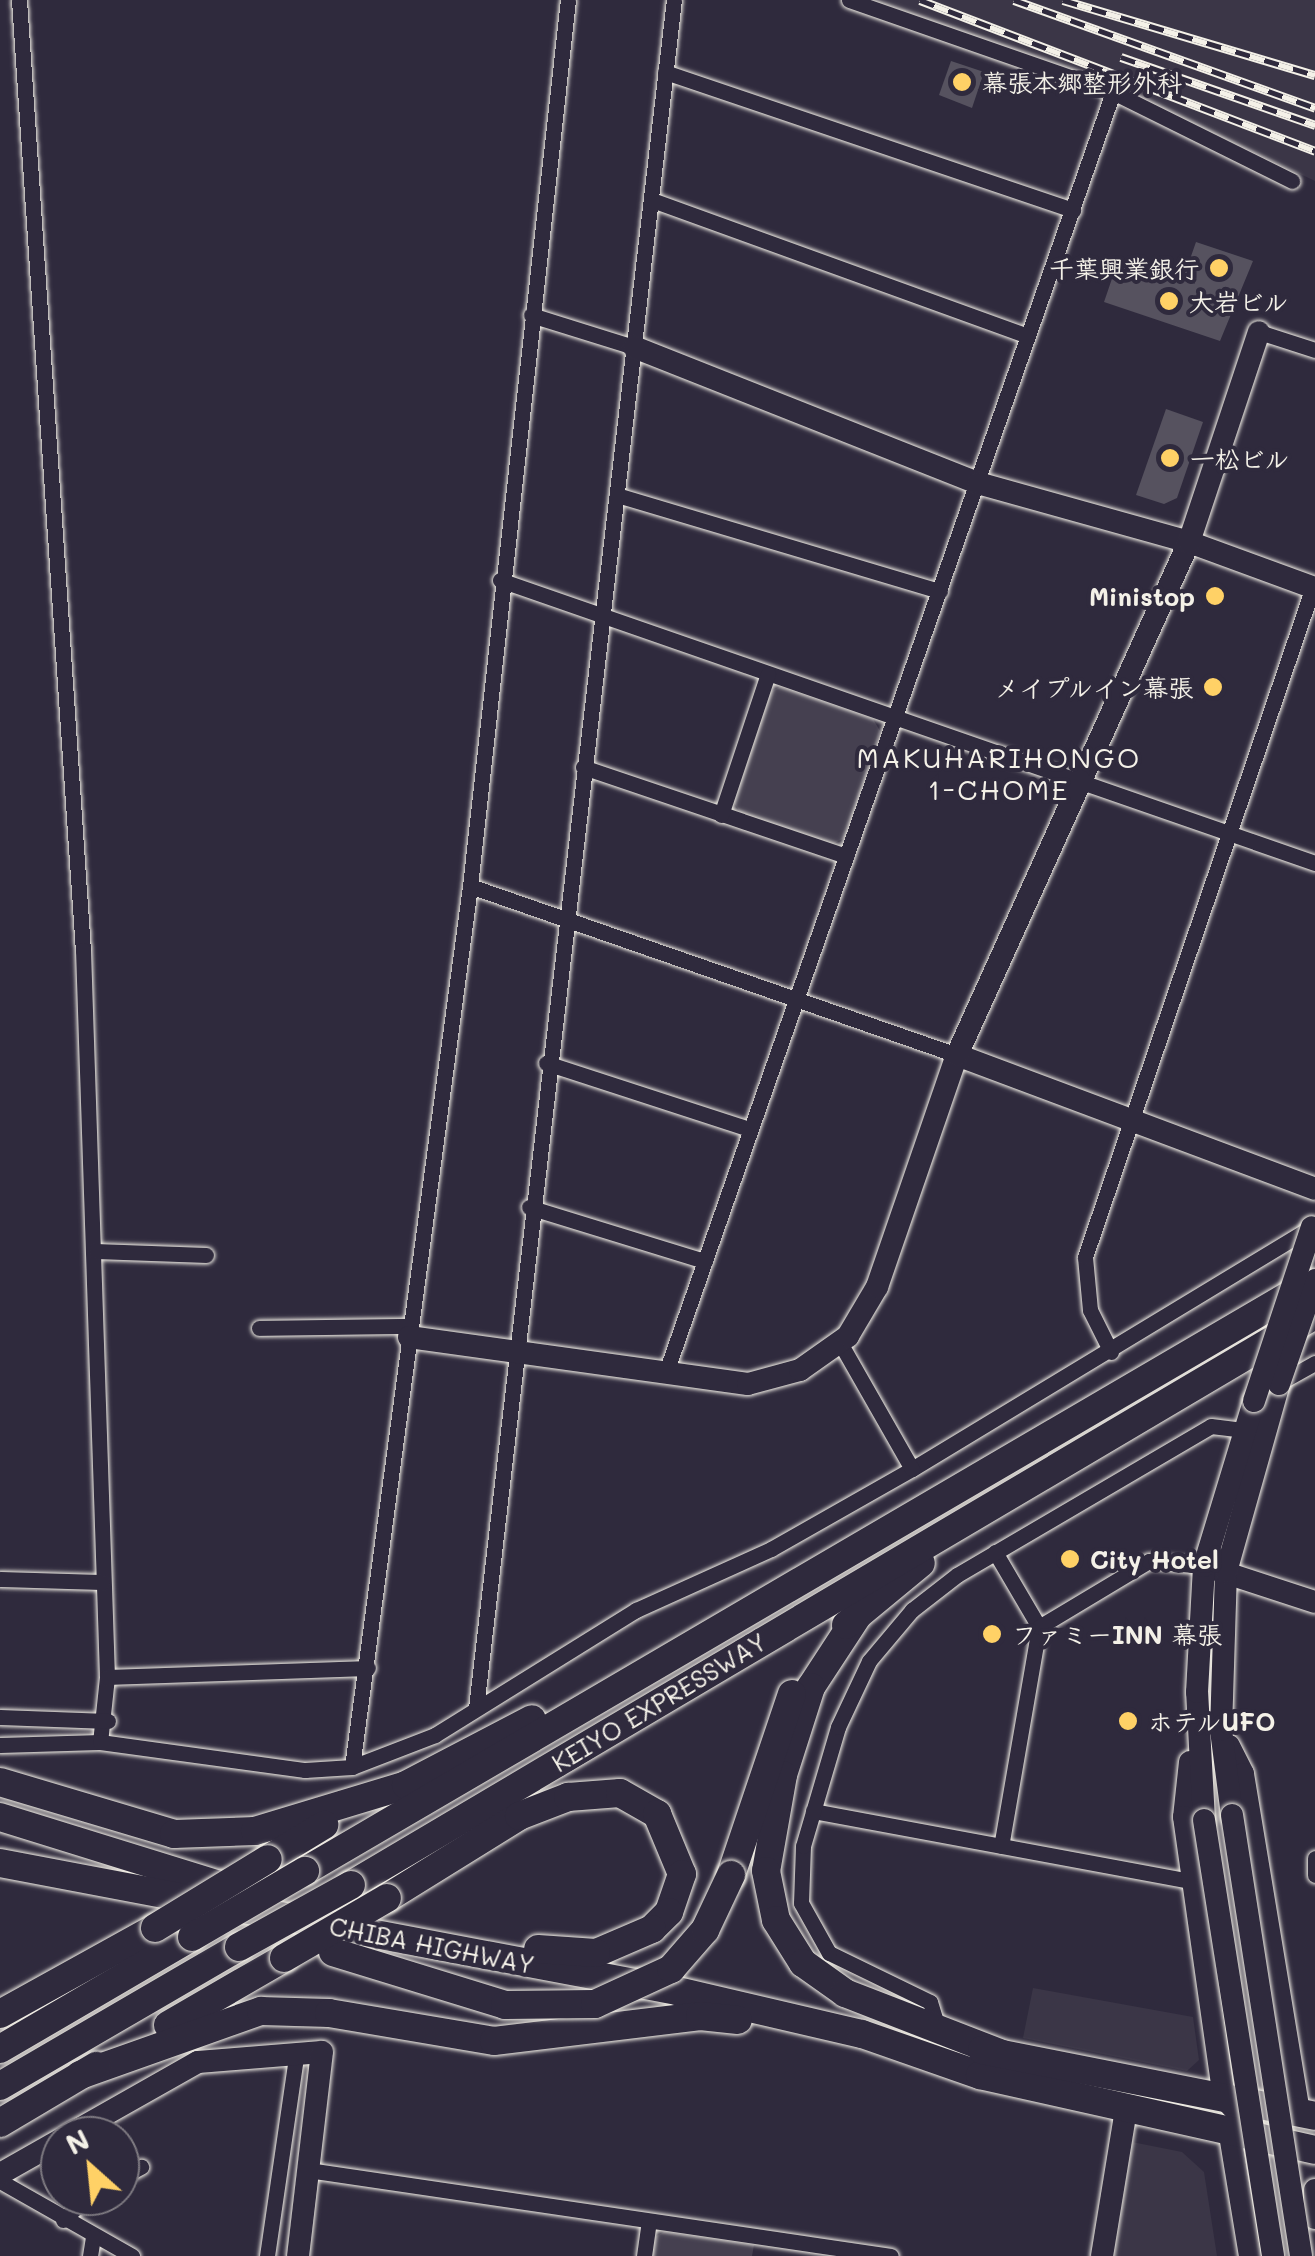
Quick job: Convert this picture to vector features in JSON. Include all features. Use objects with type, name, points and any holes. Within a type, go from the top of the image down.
[{"type":"highway","name":"KEIYO EXPRESSWAY","points":[[0,2049],[1315,1280]]},
{"type":"highway","name":"KEIYO EXPRESSWAY","points":[[0,2086],[352,1885],[1315,1314]]},
{"type":"highway","points":[[222,1902],[245,1920],[332,1952],[506,2005],[596,2004],[671,1969],[705,1930],[732,1875],[780,1718],[817,1656],[860,1612],[990,1519],[1008,1495]]},
{"type":"highway","points":[[860,1612],[820,1672],[796,1726],[770,1841],[768,1893],[803,1963],[844,1993],[1000,2053]]},
{"type":"highway","points":[[0,2014],[155,1928],[359,1803],[659,1652],[704,1639]]},
{"type":"highway","points":[[0,1782],[149,1828],[205,1836],[285,1826],[359,1803]]},
{"type":"highway","points":[[0,1817],[369,1934],[596,1953],[652,1929],[669,1912],[682,1874],[657,1814],[620,1793],[597,1792],[519,1816],[387,1898],[284,1958],[80,2075],[0,2123]]},
{"type":"highway","name":"CHIBA HIGHWAY","points":[[0,1863],[145,1892],[222,1902],[793,2017],[862,2034],[980,2075],[1230,2135],[1315,2150]]},
{"type":"highway","points":[[0,1881],[145,1892]]},
{"type":"highway","points":[[80,2075],[261,2010],[329,2013],[494,2041],[700,2016],[770,2024],[793,2017]]},
{"type":"highway","name":"CHIBA HIGHWAY","points":[[862,2034],[1000,2053],[1307,2114]]},
{"type":"street","points":[[18,0],[32,118],[96,1251],[108,1721],[100,1742]]},
{"type":"street","points":[[352,1767],[470,886],[500,580],[568,0]]},
{"type":"street","points":[[476,1708],[512,1349],[674,0]]},
{"type":"street","points":[[849,0],[1114,92],[1292,181]]},
{"type":"street","points":[[0,39],[20,40]]},
{"type":"street","points":[[665,72],[1074,210]]},
{"type":"street","points":[[665,1375],[1114,92]]},
{"type":"street","points":[[652,200],[1027,336]]},
{"type":"street","points":[[532,315],[634,348],[978,483],[1189,542],[1314,587],[1234,836],[1085,1256],[1090,1310],[1112,1352]]},
{"type":"street","points":[[258,1328],[409,1331],[665,1375],[748,1384],[800,1370],[840,1343],[877,1286],[956,1055],[1189,542],[1260,332],[1315,350]]},
{"type":"street","points":[[617,495],[940,591]]},
{"type":"street","points":[[500,580],[1315,863]]},
{"type":"street","points":[[720,815],[768,674]]},
{"type":"street","points":[[584,767],[846,856]]},
{"type":"street","points":[[470,886],[563,922],[796,997],[1315,1189]]},
{"type":"street","points":[[546,1062],[749,1129]]},
{"type":"street","points":[[529,1207],[705,1261]]},
{"type":"street","points":[[0,1746],[100,1742],[272,1768],[352,1767],[436,1735],[636,1610],[770,1549],[912,1469],[1112,1352],[1313,1223]]},
{"type":"street","points":[[1266,2142],[1224,2098],[1184,1801],[1197,1740],[1215,1569],[1246,1430],[1313,1223]]},
{"type":"street","points":[[96,1251],[206,1255]]},
{"type":"street","points":[[1301,2256],[1221,1730],[1215,1569],[1315,1280]]},
{"type":"street","points":[[840,1343],[912,1469]]},
{"type":"street","points":[[1279,1384],[1315,1363]]},
{"type":"street","points":[[938,2028],[930,2002],[843,1965],[816,1938],[798,1866],[838,1726],[869,1661],[912,1610],[995,1552],[1211,1426],[1246,1430]]},
{"type":"street","points":[[995,1552],[1039,1627],[1001,1846]]},
{"type":"street","points":[[1039,1627],[1148,1561],[1215,1569],[1315,1602]]},
{"type":"street","points":[[0,1579],[102,1582]]},
{"type":"street","points":[[107,1677],[368,1668]]},
{"type":"street","points":[[0,1717],[108,1721]]},
{"type":"street","points":[[1221,1730],[1243,1774],[1307,2114]]},
{"type":"street","points":[[1197,1740],[1204,1820],[1273,2256]]},
{"type":"street","points":[[813,1811],[1192,1880]]},
{"type":"street","points":[[1315,1858],[1315,1875]]},
{"type":"street","points":[[102,2116],[198,2062],[297,2051],[325,2058],[298,2256]]},
{"type":"street","points":[[267,2256],[297,2051]]},
{"type":"street","points":[[1102,2256],[1126,2109]]},
{"type":"street","points":[[1230,2135],[1250,2256]]},
{"type":"street","points":[[40,2153],[0,2178],[63,2220],[132,2256]]},
{"type":"street","points":[[308,2170],[891,2256]]},
{"type":"street","points":[[1315,2190],[1315,2218]]},
{"type":"street","points":[[63,2220],[67,2216]]},
{"type":"street","points":[[644,2256],[649,2220]]},
{"type":"street","points":[[90,2256],[93,2236]]},
{"type":"shaded area","points":[[874,0],[1315,0],[1315,181],[1120,89]]},
{"type":"shaded area","points":[[780,687],[873,719],[880,731],[846,837],[833,844],[741,813],[732,800],[767,693]]},
{"type":"shaded area","points":[[1033,1988],[1193,2017],[1199,2060],[1187,2071],[1023,2038]]},
{"type":"shaded area","points":[[1132,2142],[1182,2152],[1204,2172],[1217,2256],[1115,2256]]},
{"type":"shaded area","points":[[664,2232],[754,2245],[752,2256],[651,2256],[653,2238]]},
{"type":"building","name":"幕張本郷整形外科","points":[[951,61],[984,72],[972,108],[939,95]]},
{"type":"building","name":"大岩ビル","points":[[1196,242],[1253,261],[1220,341],[1104,302],[1118,261],[1182,282]]},
{"type":"building","name":"一松ビル","points":[[1166,409],[1203,422],[1177,498],[1164,504],[1136,495]]},
{"type":"railway","points":[[920,0],[1315,151]]},
{"type":"railway","points":[[1014,0],[1315,108]]},
{"type":"railway","points":[[1063,0],[1315,75]]},
{"type":"railway","points":[[1121,57],[1315,125]]},
{"type":"place","name":"幕張本郷整形外科","points":[[962,82]]},
{"type":"place","name":"千葉興業銀行","points":[[1219,268]]},
{"type":"place","name":"大岩ビル","points":[[1169,301]]},
{"type":"place","name":"一松ビル","points":[[1170,458]]},
{"type":"place","name":"Ministop","points":[[1215,596]]},
{"type":"place","name":"メイプルイン幕張","points":[[1213,687]]},
{"type":"place","name":"City Hotel","points":[[1070,1559]]},
{"type":"place","name":"ファミーINN 幕張","points":[[992,1634]]},
{"type":"place","name":"ホテルUFO","points":[[1128,1721]]},
{"type":"district","name":"MAKUHARIHONGO 1-CHOME","points":[[999,773]]}]
